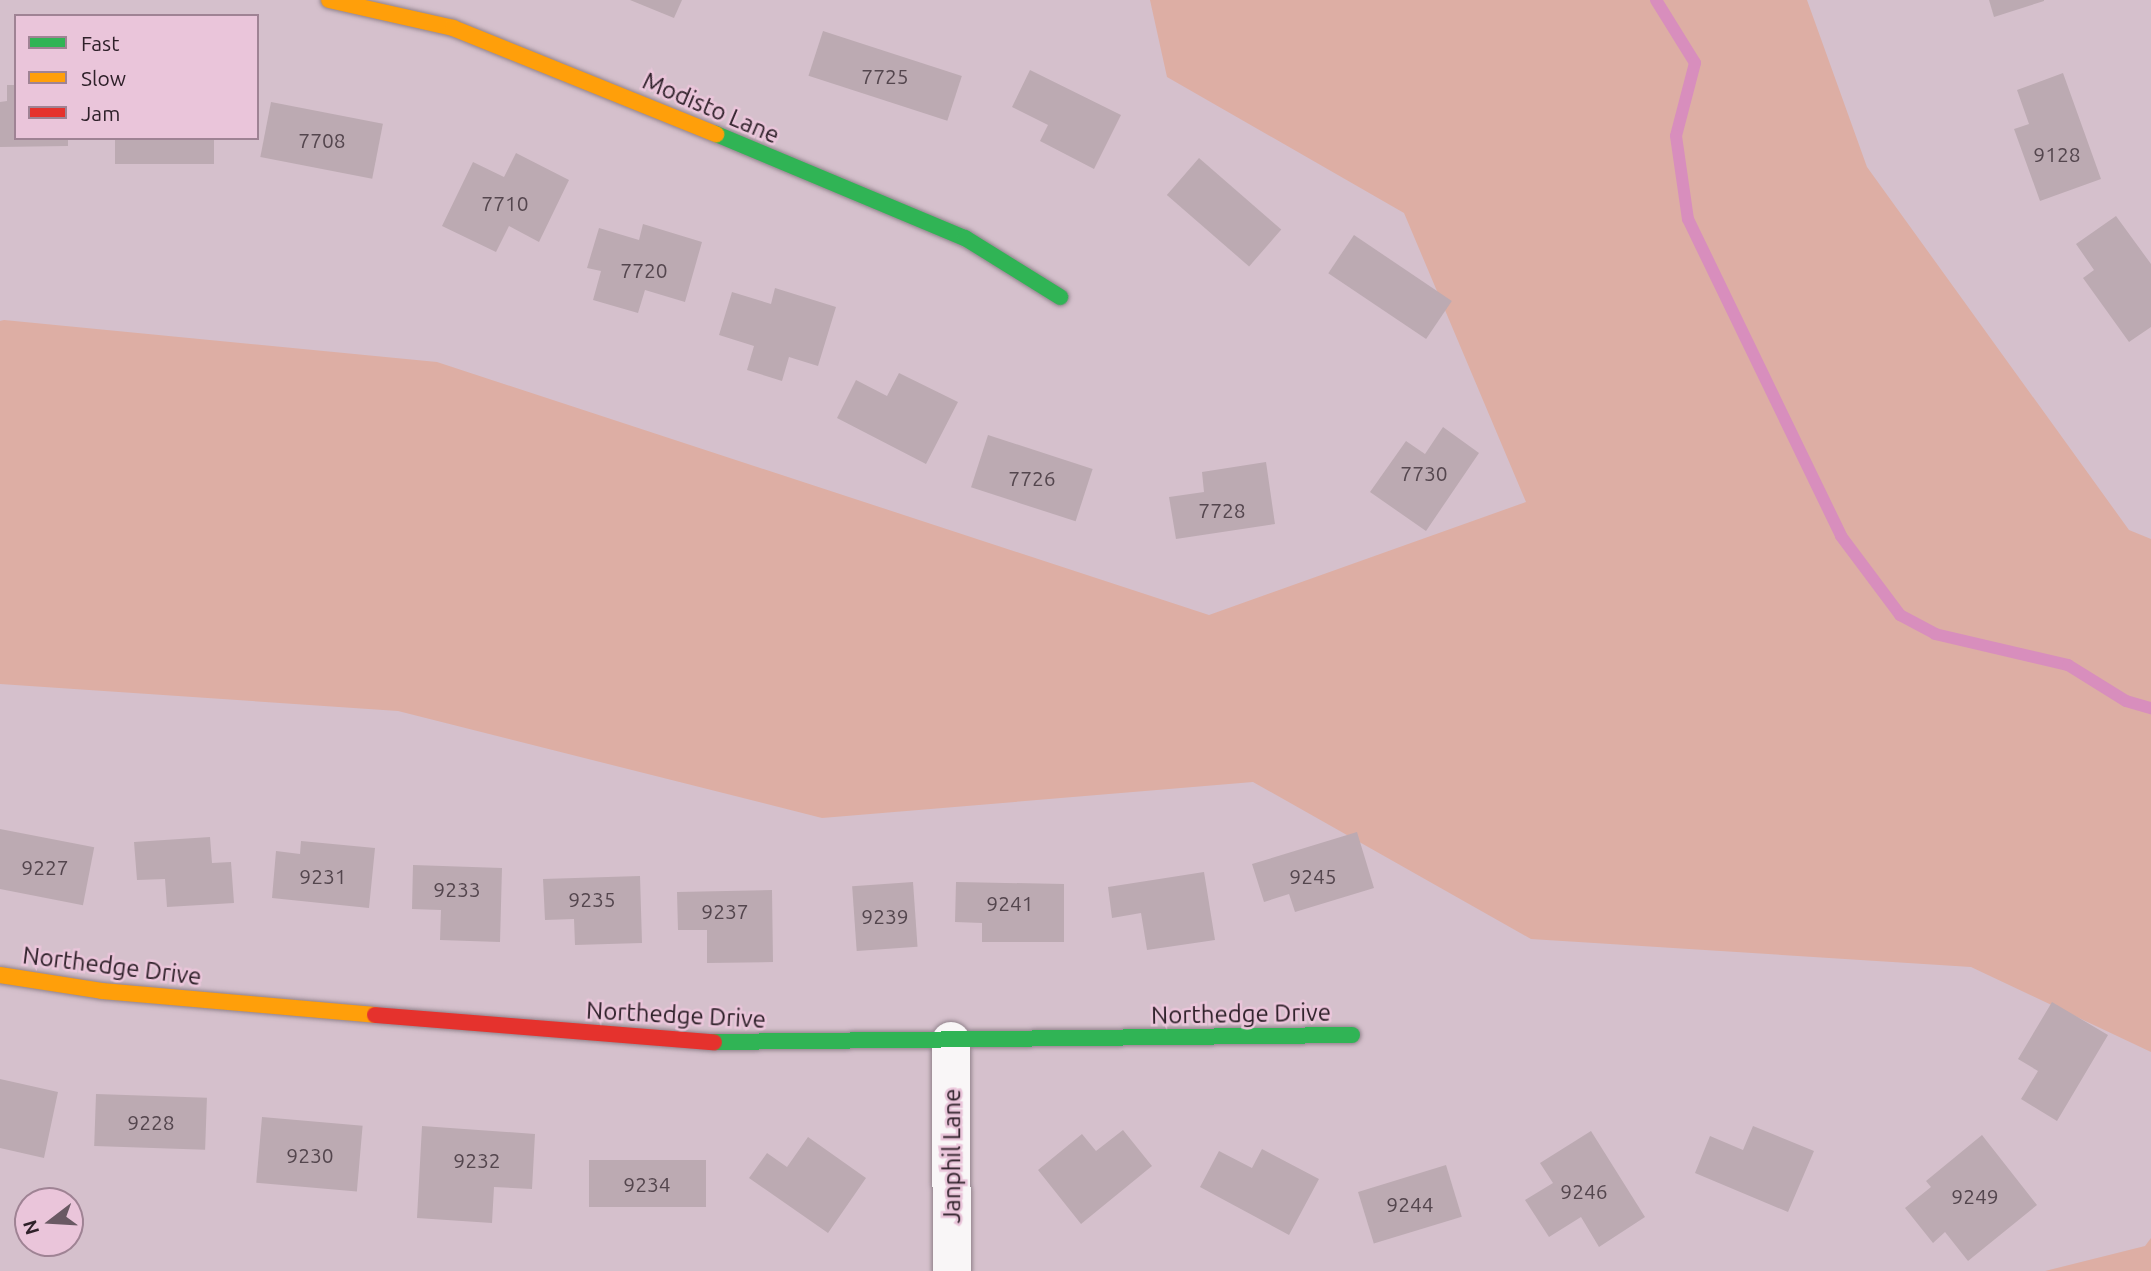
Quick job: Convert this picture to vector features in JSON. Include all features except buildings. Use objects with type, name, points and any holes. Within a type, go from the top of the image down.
[{"type":"street","name":"Modisto Lane","points":[[330,0],[411,15],[453,28],[623,95],[965,238],[1060,297]]},
{"type":"street","name":"Northedge Drive","points":[[0,975],[102,991],[682,1042],[1352,1035]]},
{"type":"street","name":"Janphil Lane","points":[[951,1041],[952,1271]]},
{"type":"shaded area","points":[[1150,0],[1807,0],[1867,167],[2129,530],[2151,539],[2151,1052],[1971,967],[1531,939],[1253,782],[822,818],[398,711],[0,684],[0,321],[4,320],[437,362],[1209,615],[1526,502],[1404,213],[1167,77]]},
{"type":"shaded area","points":[[2151,1238],[2151,1271],[2045,1271],[2145,1246]]},
{"type":"waterway","points":[[1656,0],[1695,63],[1676,136],[1688,219],[1841,536],[1900,615],[1935,634],[2068,665],[2126,701],[2151,708]]},
{"type":"traffic: fast","points":[[716,134],[965,238],[1060,297]]},
{"type":"traffic: fast","points":[[714,1042],[1352,1035]]},
{"type":"traffic: slow","points":[[329,0],[453,28],[716,134]]},
{"type":"traffic: slow","points":[[0,975],[102,991],[375,1015]]},
{"type":"traffic: jam","points":[[375,1015],[714,1042]]}]
